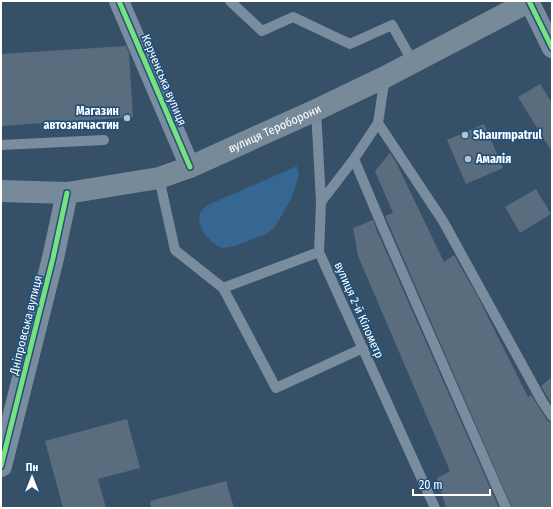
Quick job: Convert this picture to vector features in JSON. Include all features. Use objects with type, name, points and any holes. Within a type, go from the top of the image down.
[{"type":"main road","name":"вулиця Тероборони","points":[[1,191],[67,193],[159,178],[190,167],[385,77],[529,1]]},
{"type":"street","name":"Керченська вулиця","points":[[119,1],[190,167]]},
{"type":"street","points":[[529,1],[552,48]]},
{"type":"street","name":"Дніпровська вулиця","points":[[1,466],[53,258],[67,193]]},
{"type":"lane","points":[[230,1],[262,31],[293,17],[350,44],[392,25],[413,62]]},
{"type":"lane","points":[[321,202],[354,159],[378,123],[385,77]]},
{"type":"lane","name":"вулиця 2-й Кілометр","points":[[316,110],[321,202],[319,252],[435,508]]},
{"type":"lane","points":[[378,123],[442,221],[542,401],[552,416]]},
{"type":"lane","points":[[1,145],[104,140]]},
{"type":"lane","points":[[354,159],[506,508]]},
{"type":"lane","points":[[159,178],[176,250],[223,288],[276,388],[363,348]]},
{"type":"lane","points":[[223,288],[319,252]]},
{"type":"shaded area","points":[[297,166],[299,175],[292,197],[275,227],[266,234],[235,246],[222,248],[211,241],[204,233],[199,218],[201,211],[206,206]]},
{"type":"building","points":[[126,46],[129,53],[133,117],[1,126],[1,54]]},
{"type":"building","points":[[540,84],[552,103],[552,152],[518,97]]},
{"type":"building","points":[[484,124],[503,168],[466,184],[447,140]]},
{"type":"building","points":[[390,153],[396,162],[444,262],[454,255],[478,297],[528,397],[531,395],[547,420],[552,422],[552,508],[512,508],[385,216],[393,213],[375,171]]},
{"type":"building","points":[[536,189],[551,214],[520,233],[505,207]]},
{"type":"building","points":[[373,220],[499,508],[446,508],[437,478],[450,471],[358,256],[353,228]]},
{"type":"building","points":[[552,377],[552,404],[541,386]]},
{"type":"building","points":[[127,419],[140,468],[98,479],[106,508],[63,508],[45,441]]},
{"type":"building","points":[[226,481],[234,508],[151,508],[150,501]]},
{"type":"cycle path","points":[[119,1],[190,167]]},
{"type":"cycle path","points":[[529,1],[552,48]]},
{"type":"cycle path","points":[[1,466],[53,258],[67,193]]},
{"type":"place","name":"Магазин автозапчастин","points":[[127,118]]},
{"type":"place","name":"Shaurmpatrul","points":[[465,135]]},
{"type":"place","name":"Амалія","points":[[468,159]]}]
